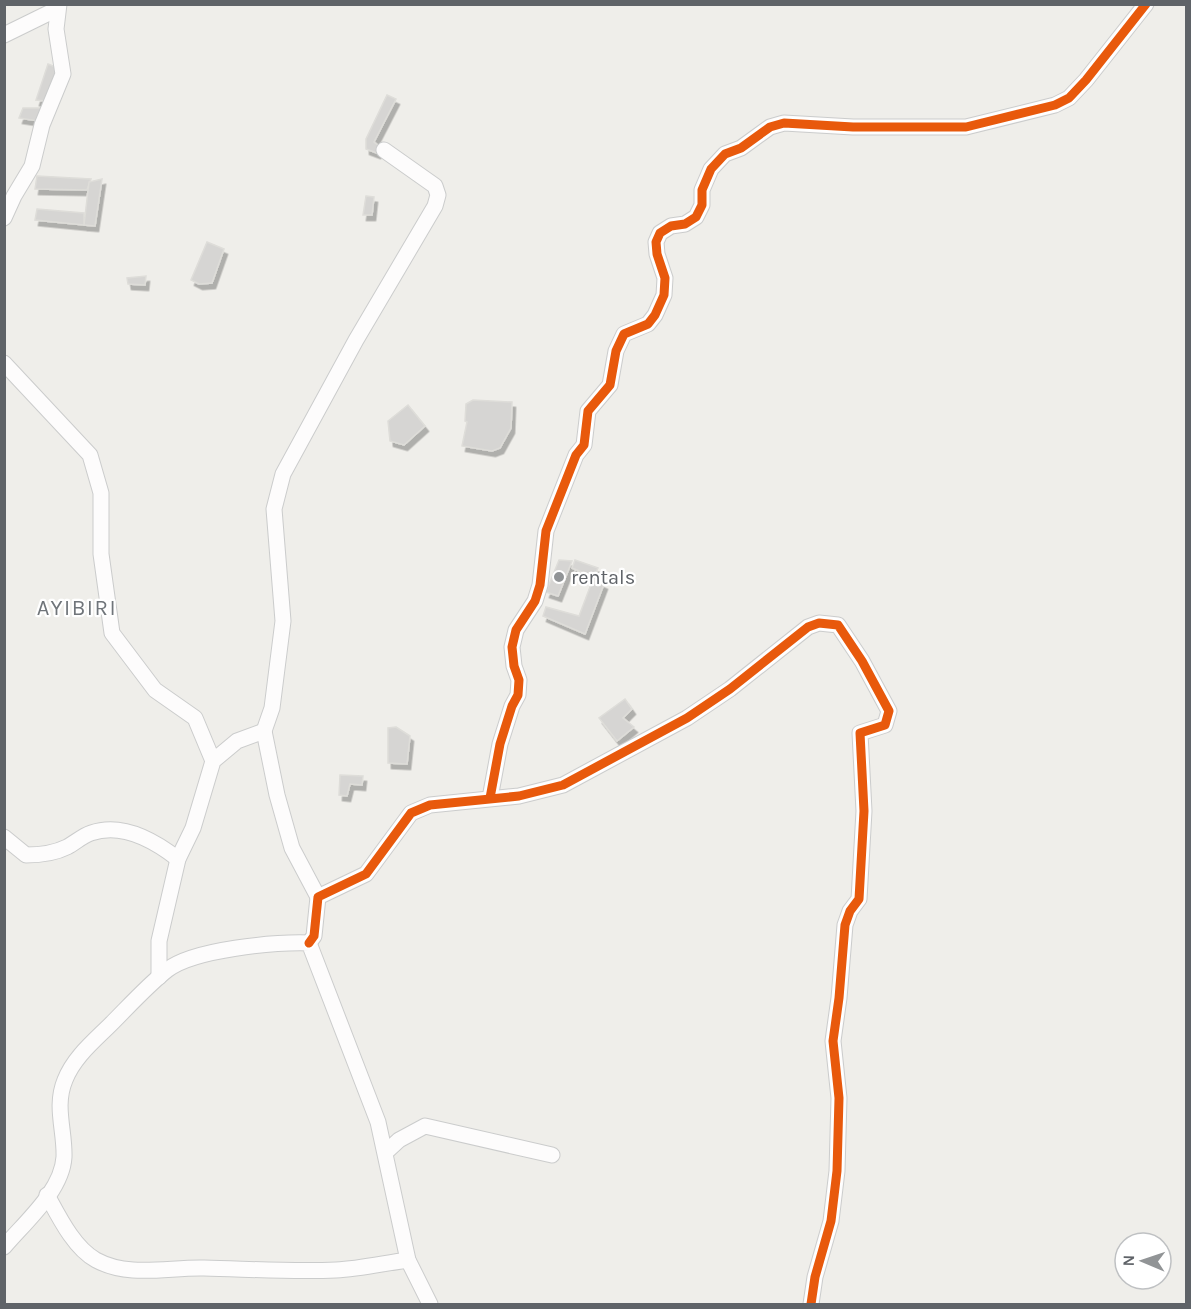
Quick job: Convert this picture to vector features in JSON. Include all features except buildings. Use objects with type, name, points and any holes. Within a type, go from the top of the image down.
[{"type":"street","points":[[490,798],[501,744],[512,706],[518,695],[519,680],[514,666],[512,647],[516,630],[535,601],[540,585],[546,531],[576,455],[584,445],[588,411],[610,385],[616,351],[624,334],[648,324],[664,295],[665,278],[657,254],[656,242],[660,233],[671,226],[685,224],[696,217],[702,205],[702,190],[711,169],[725,154],[741,148],[770,127],[783,123],[853,127],[966,126],[1055,105],[1069,98],[1086,80],[1146,4]]},
{"type":"street","points":[[4,35],[58,7]]},
{"type":"street","points":[[4,218],[32,166],[42,125],[63,74],[56,29],[58,7]]},
{"type":"street","points":[[309,943],[314,936],[318,897],[292,848],[277,795],[264,731],[272,708],[283,621],[274,509],[283,474],[356,340],[419,237],[435,206],[438,195],[435,186],[384,150]]},
{"type":"street","points":[[4,363],[90,455],[101,493],[101,554],[112,633],[155,690],[195,718],[213,761]]},
{"type":"street","points":[[318,897],[366,874],[411,813],[430,806],[541,793],[562,785],[617,758],[687,718],[730,689],[808,627],[830,622],[845,632],[884,702],[889,717],[885,725],[863,730],[860,733],[864,811],[859,899],[850,911],[845,925],[840,998],[833,1041],[839,1098],[837,1171],[831,1221],[815,1277],[811,1305]]},
{"type":"street","points":[[159,978],[159,941],[178,859],[193,828],[213,761],[237,741],[264,731]]},
{"type":"street","points":[[4,837],[26,855],[45,855],[67,847],[92,832],[136,834],[161,846],[178,859]]},
{"type":"street","points":[[4,1247],[47,1195],[62,1167],[64,1153],[60,1102],[69,1070],[80,1055],[168,969],[188,960],[279,942],[309,943]]},
{"type":"street","points":[[309,943],[353,1051],[386,1152],[408,1260],[430,1305]]},
{"type":"street","points":[[386,1152],[413,1131],[425,1126],[468,1138],[552,1155]]},
{"type":"street","points":[[47,1195],[88,1255],[107,1264],[131,1270],[202,1268],[270,1271],[339,1270],[408,1260]]},
{"type":"cycle path","points":[[490,798],[500,744],[512,706],[518,695],[519,680],[514,666],[512,647],[516,630],[535,601],[540,585],[546,531],[576,455],[584,445],[588,411],[610,385],[616,351],[624,334],[648,324],[664,295],[665,278],[657,254],[656,242],[660,233],[671,226],[685,224],[696,217],[702,205],[702,190],[711,169],[725,154],[741,148],[770,127],[784,123],[853,127],[966,127],[1055,105],[1069,98],[1086,80],[1146,4]]},
{"type":"cycle path","points":[[309,943],[314,936],[318,897],[366,874],[411,813],[430,805],[519,796],[563,785],[687,718],[730,689],[808,627],[819,623],[838,625],[862,661],[889,711],[885,725],[860,733],[864,811],[859,899],[850,911],[845,925],[833,1041],[839,1098],[837,1171],[831,1221],[815,1277],[811,1304]]},
{"type":"place","name":"rentals","points":[[559,577]]},
{"type":"district","name":"AYIBIRI","points":[[77,608]]}]
